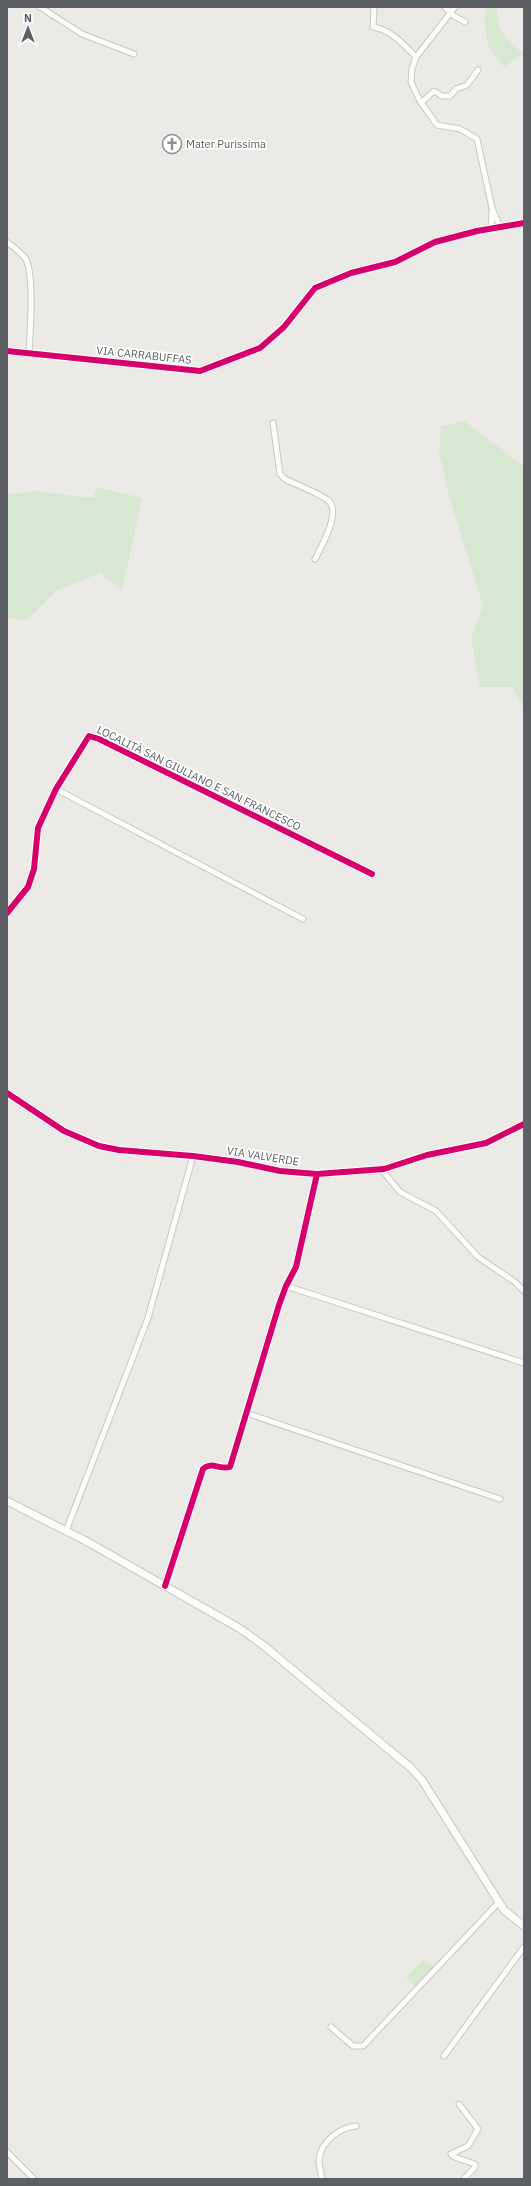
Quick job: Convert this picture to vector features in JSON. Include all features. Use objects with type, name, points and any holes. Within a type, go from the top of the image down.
[{"type":"main road","points":[[7,1501],[66,1531],[240,1628],[263,1645],[411,1768],[422,1780],[504,1910],[524,1926]]},
{"type":"street","points":[[40,7],[82,34],[134,54]]},
{"type":"street","points":[[374,7],[373,27],[388,32],[401,41],[416,58]]},
{"type":"street","points":[[445,7],[450,14],[464,22]]},
{"type":"street","points":[[455,7],[416,58],[411,82],[421,103],[437,125],[460,129],[477,139],[492,208],[500,227]]},
{"type":"street","points":[[421,103],[434,91],[442,96],[450,96],[456,89],[467,85],[478,70]]},
{"type":"street","points":[[491,229],[492,208]]},
{"type":"street","name":"VIA CARRABUFFAS","points":[[7,351],[200,371],[260,348],[284,327],[315,288],[351,273],[395,262],[435,242],[524,223]]},
{"type":"street","points":[[7,242],[25,258],[29,265],[29,353]]},
{"type":"street","points":[[273,423],[280,474],[284,479],[329,501],[334,509],[324,542],[315,559]]},
{"type":"street","name":"LOCALITÀ SAN GIULIANO E SAN FRANCESCO","points":[[7,913],[28,888],[34,868],[38,828],[56,789],[89,736],[106,742],[372,874]]},
{"type":"street","points":[[56,789],[303,919]]},
{"type":"street","name":"VIA VALVERDE","points":[[7,1093],[64,1131],[96,1146],[119,1150],[193,1156],[238,1162],[280,1170],[317,1174],[382,1170],[427,1155],[486,1143],[524,1124]]},
{"type":"street","points":[[66,1531],[148,1318],[193,1156]]},
{"type":"street","points":[[382,1170],[400,1192],[436,1211],[478,1257],[515,1282],[524,1291]]},
{"type":"street","points":[[165,1586],[202,1469],[211,1465],[226,1468],[230,1467],[286,1286],[296,1267],[317,1174]]},
{"type":"street","points":[[286,1286],[524,1363]]},
{"type":"street","points":[[246,1413],[500,1499]]},
{"type":"street","points":[[331,2028],[353,2046],[363,2046],[499,1902]]},
{"type":"street","points":[[444,2056],[524,1947]]},
{"type":"street","points":[[459,2104],[478,2129],[468,2146],[452,2154],[454,2157],[475,2164],[475,2167],[464,2179]]},
{"type":"street","points":[[322,2179],[319,2160],[332,2136],[341,2129],[356,2126]]},
{"type":"street","points":[[7,2152],[34,2179]]},
{"type":"green space","points":[[487,7],[497,7],[498,21],[503,34],[512,45],[524,53],[504,67],[489,48],[484,23]]},
{"type":"green space","points":[[464,421],[524,467],[524,707],[512,687],[480,687],[471,639],[483,606],[449,496],[439,452],[441,426]]},
{"type":"green space","points":[[97,487],[142,498],[122,590],[100,573],[57,590],[26,621],[7,617],[7,494],[36,491],[94,498]]},
{"type":"green space","points":[[424,1959],[434,1967],[417,1987],[406,1977]]},
{"type":"cycle path","points":[[7,351],[200,371],[260,348],[284,327],[315,288],[351,273],[395,262],[435,242],[477,231],[524,223]]},
{"type":"cycle path","points":[[7,913],[28,887],[34,869],[38,828],[56,789],[89,736],[99,739],[372,874]]},
{"type":"cycle path","points":[[7,1093],[64,1131],[99,1146],[119,1150],[193,1156],[238,1162],[280,1171],[317,1174],[384,1169],[427,1155],[486,1143],[524,1124]]},
{"type":"cycle path","points":[[165,1586],[203,1469],[209,1466],[230,1467],[279,1305],[286,1286],[296,1267],[317,1174]]},
{"type":"place","name":"Mater Purissima","points":[[172,144]]}]
